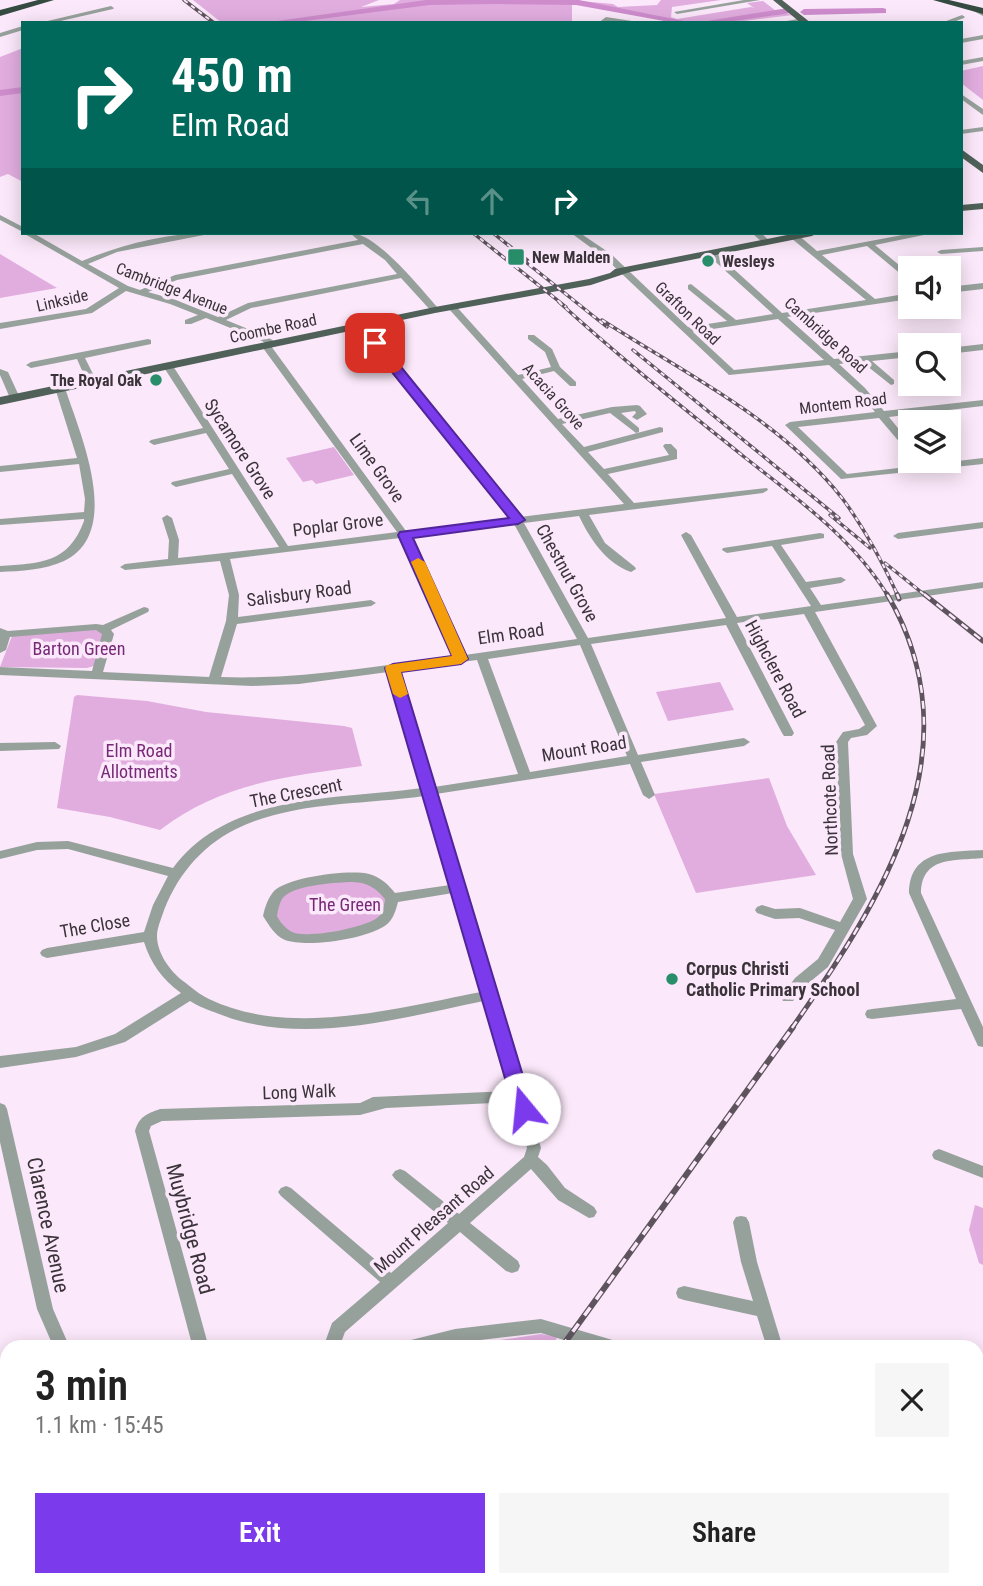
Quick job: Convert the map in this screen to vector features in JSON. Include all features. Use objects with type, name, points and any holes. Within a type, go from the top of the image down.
[{"type":"highway","points":[[0,11],[34,0]]},
{"type":"highway","points":[[0,11],[48,0]]},
{"type":"highway","points":[[930,0],[974,10]]},
{"type":"highway","points":[[938,0],[974,10]]},
{"type":"highway","points":[[953,0],[974,10]]},
{"type":"main road","points":[[777,0],[805,21]]},
{"type":"main road","points":[[963,154],[983,170]]},
{"type":"main road","points":[[963,208],[983,206]]},
{"type":"main road","name":"Coombe Road","points":[[0,401],[435,310],[591,282],[625,272],[800,235]]},
{"type":"street","points":[[677,12],[757,0]]},
{"type":"street","points":[[51,21],[111,8]]},
{"type":"street","points":[[949,21],[974,10]]},
{"type":"street","points":[[0,36],[21,29]]},
{"type":"street","points":[[963,40],[983,37]]},
{"type":"street","points":[[963,63],[983,59]]},
{"type":"street","points":[[963,98],[983,113]]},
{"type":"street","points":[[963,132],[983,129]]},
{"type":"street","name":"Cambridge Avenue","points":[[0,217],[21,230]]},
{"type":"street","name":"Cambridge Avenue","points":[[30,235],[125,288],[207,315],[265,339],[269,345]]},
{"type":"street","points":[[81,264],[114,250],[193,235]]},
{"type":"street","points":[[357,235],[388,258],[435,310]]},
{"type":"street","name":"Grafton Road","points":[[578,235],[608,256],[732,373],[832,362]]},
{"type":"street","points":[[758,235],[767,242]]},
{"type":"street","points":[[817,256],[913,235]]},
{"type":"street","points":[[794,236],[873,301]]},
{"type":"street","points":[[139,293],[175,278],[365,241]]},
{"type":"street","points":[[868,243],[898,269]]},
{"type":"street","points":[[940,252],[983,249]]},
{"type":"street","name":"Cambridge Road","points":[[712,254],[862,390],[898,433]]},
{"type":"street","points":[[219,320],[252,305],[403,275]]},
{"type":"street","points":[[961,289],[983,286]]},
{"type":"street","points":[[691,287],[732,321]]},
{"type":"street","name":"Linkside","points":[[0,326],[89,311],[125,288]]},
{"type":"street","points":[[686,330],[898,298]]},
{"type":"street","name":"Acacia Grove","points":[[452,307],[631,506]]},
{"type":"street","points":[[194,332],[186,320],[207,315]]},
{"type":"street","name":"Chestnut Grove","points":[[361,326],[518,520],[584,641],[649,796]]},
{"type":"street","points":[[531,337],[550,351],[556,368],[573,384]]},
{"type":"street","points":[[32,365],[148,342]]},
{"type":"street","name":"Lime Grove","points":[[269,345],[404,535],[461,659]]},
{"type":"street","points":[[961,350],[983,347]]},
{"type":"street","points":[[832,362],[898,355]]},
{"type":"street","points":[[80,356],[92,382]]},
{"type":"street","points":[[864,359],[891,382]]},
{"type":"street","name":"Sycamore Grove","points":[[168,366],[285,550]]},
{"type":"street","points":[[517,378],[556,368]]},
{"type":"street","points":[[0,372],[3,372],[15,398]]},
{"type":"street","points":[[0,569],[55,561],[70,553],[82,541],[90,515],[88,476],[60,388]]},
{"type":"street","name":"Montem Road","points":[[898,468],[845,477],[790,425],[983,403]]},
{"type":"street","points":[[556,422],[607,410],[637,408],[642,414],[637,417]]},
{"type":"street","points":[[615,411],[636,430]]},
{"type":"street","points":[[154,442],[208,430]]},
{"type":"street","points":[[582,451],[660,430]]},
{"type":"street","points":[[601,473],[674,457],[674,452],[668,446]]},
{"type":"street","points":[[0,469],[82,461]]},
{"type":"street","points":[[961,462],[983,461]]},
{"type":"street","points":[[176,484],[234,471]]},
{"type":"street","name":"Poplar Grove","points":[[125,567],[285,550],[762,490]]},
{"type":"street","points":[[583,513],[596,542],[631,569]]},
{"type":"street","points":[[0,522],[90,515]]},
{"type":"street","points":[[167,519],[174,540],[173,563]]},
{"type":"street","points":[[898,536],[983,525]]},
{"type":"street","name":"Highclere Road","points":[[686,535],[788,733]]},
{"type":"street","points":[[727,550],[820,537]]},
{"type":"street","points":[[775,543],[804,586],[813,609]]},
{"type":"street","points":[[214,680],[232,621],[234,595],[224,557]]},
{"type":"street","points":[[804,586],[841,580]]},
{"type":"street","name":"Elm Road","points":[[0,671],[275,681],[461,659],[983,585]]},
{"type":"street","name":"Salisbury Road","points":[[232,621],[371,603]]},
{"type":"street","name":"Northcote Road","points":[[788,997],[800,982],[823,963],[861,894],[847,854],[842,742],[847,735],[863,732],[872,726],[813,609]]},
{"type":"street","points":[[0,650],[3,632],[96,626],[104,628],[144,610]]},
{"type":"street","points":[[97,674],[108,634],[104,628]]},
{"type":"street","points":[[481,656],[525,775]]},
{"type":"street","points":[[393,668],[534,1143],[530,1160],[542,1168],[565,1198],[589,1212]]},
{"type":"street","name":"Mount Road","points":[[429,791],[744,742]]},
{"type":"street","points":[[0,747],[55,746]]},
{"type":"street","name":"The Crescent","points":[[150,936],[165,889],[185,859],[208,841],[246,820],[294,809],[429,791]]},
{"type":"street","points":[[0,855],[37,846],[68,845],[174,873]]},
{"type":"street","points":[[983,854],[930,861],[918,870],[913,882],[915,893],[983,1042]]},
{"type":"street","points":[[348,877],[366,878],[381,885],[392,898],[391,908],[382,922],[351,932],[306,939],[290,937],[276,927],[270,916],[273,902],[282,891],[348,877]]},
{"type":"street","points":[[392,898],[458,888]]},
{"type":"street","points":[[762,910],[775,914],[800,913],[844,928]]},
{"type":"street","points":[[150,936],[164,971],[187,996],[212,1008],[262,1021],[317,1025],[490,995]]},
{"type":"street","name":"The Close","points":[[47,953],[150,936]]},
{"type":"street","points":[[0,1062],[76,1052],[120,1038],[187,996]]},
{"type":"street","points":[[872,1014],[964,1003]]},
{"type":"street","name":"Long Walk","points":[[145,1122],[160,1115],[360,1109],[381,1104],[520,1096]]},
{"type":"street","name":"Clarence Avenue","points":[[1,1114],[45,1309],[59,1340]]},
{"type":"street","name":"Muybridge Road","points":[[145,1122],[142,1131],[199,1340]]},
{"type":"street","points":[[939,1155],[983,1172]]},
{"type":"street","name":"Mount Pleasant Road","points":[[334,1340],[338,1328],[461,1224],[530,1160]]},
{"type":"street","points":[[400,1175],[512,1266]]},
{"type":"street","points":[[286,1192],[391,1282]]},
{"type":"street","points":[[741,1222],[762,1310],[772,1340]]},
{"type":"street","points":[[684,1293],[762,1310]]},
{"type":"street","points":[[444,1340],[481,1332],[529,1327],[551,1327],[591,1340]]},
{"type":"green space","points":[[193,0],[379,0],[361,7],[394,4],[400,0],[570,0],[613,4],[618,7],[657,5],[661,0],[721,0],[672,7],[671,17],[677,19],[754,8],[747,3],[763,1],[776,11],[793,15],[744,21],[672,21],[572,3],[572,21],[219,21]]},
{"type":"green space","points":[[21,49],[21,181],[8,174],[0,177],[0,57]]},
{"type":"green space","points":[[983,66],[983,100],[963,85],[963,71]]},
{"type":"green space","points":[[0,254],[57,288],[0,298]]},
{"type":"green space","points":[[334,447],[354,475],[316,484],[312,480],[303,482],[286,458]]},
{"type":"green space","name":"Barton Green","points":[[102,630],[105,634],[94,666],[0,667],[12,636]]},
{"type":"green space","points":[[720,682],[734,710],[668,721],[656,692]]},
{"type":"green space","name":"Elm Road Allotments","points":[[77,695],[147,701],[206,712],[344,726],[352,728],[362,766],[256,784],[207,801],[160,830],[110,817],[57,808],[74,697]]},
{"type":"green space","points":[[769,778],[787,826],[816,875],[696,893],[654,794]]},
{"type":"green space","name":"The Green","points":[[366,878],[392,898],[382,922],[306,939],[276,927],[273,902],[296,886]]},
{"type":"green space","points":[[975,1205],[983,1208],[983,1265],[979,1263],[969,1230]]},
{"type":"green space","points":[[541,1334],[558,1337],[555,1340],[501,1340]]},
{"type":"waterway","points":[[283,21],[430,2],[497,1],[576,2],[679,21]]},
{"type":"waterway","points":[[714,21],[788,11]]},
{"type":"waterway","points":[[804,12],[883,11]]},
{"type":"waterway","points":[[0,93],[21,90]]},
{"type":"railway","points":[[184,0],[211,21]]},
{"type":"railway","points":[[476,235],[566,307]]},
{"type":"railway","points":[[496,235],[531,263]]},
{"type":"railway","points":[[522,259],[607,327]]},
{"type":"railway","points":[[559,302],[650,380],[803,503],[858,555],[888,596]]},
{"type":"railway","points":[[602,320],[761,421],[818,470],[858,521],[897,594]]},
{"type":"railway","points":[[633,350],[839,518]]},
{"type":"railway","points":[[830,515],[870,548]]},
{"type":"railway","points":[[885,563],[926,596]]},
{"type":"railway","points":[[897,594],[899,599]]},
{"type":"railway","points":[[924,594],[983,641]]},
{"type":"railway","points":[[792,1028],[857,929],[885,876],[907,822],[921,766],[923,710],[913,652],[888,596]]},
{"type":"railway","points":[[567,1340],[793,1027]]},
{"type":"slow traffic","points":[[400,694],[393,668],[461,659],[418,562]]},
{"type":"place","name":"New Malden","points":[[516,257]]},
{"type":"place","name":"Wesleys","points":[[708,261]]},
{"type":"place","name":"The Royal Oak","points":[[156,380]]},
{"type":"place","name":"Corpus Christi Catholic Primary School","points":[[672,979]]},
{"type":"route","points":[[375,343],[518,520],[404,535],[461,659],[393,668],[524,1109]]}]
